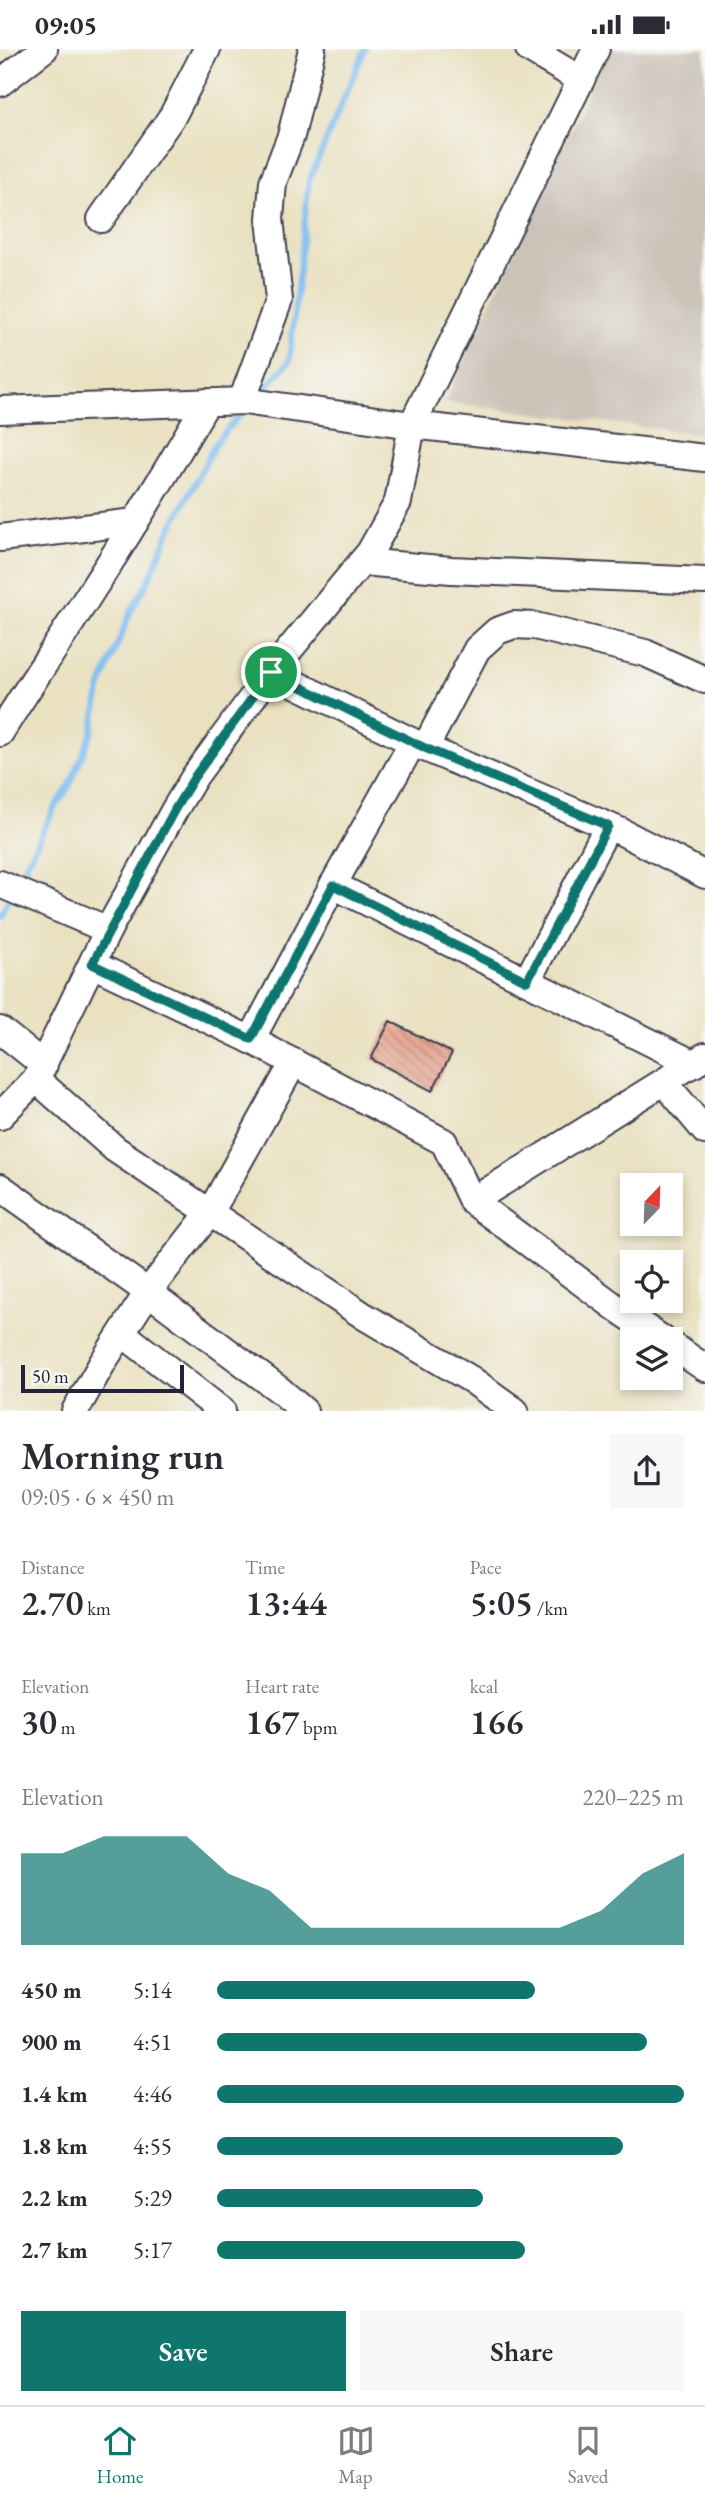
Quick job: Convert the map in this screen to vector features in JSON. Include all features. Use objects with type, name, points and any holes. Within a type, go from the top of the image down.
[{"type":"street","points":[[0,83],[44,49]]},
{"type":"street","points":[[101,219],[173,114],[207,49]]},
{"type":"street","points":[[250,402],[279,300],[270,219],[273,182],[291,136],[312,49]]},
{"type":"street","points":[[529,49],[581,80]]},
{"type":"street","points":[[0,1116],[40,1072],[108,930],[181,798],[271,672],[370,552],[398,502],[412,425],[596,49]]},
{"type":"street","points":[[0,733],[32,680],[77,615],[207,402]]},
{"type":"street","points":[[0,410],[250,402],[412,425],[705,458]]},
{"type":"street","points":[[0,538],[135,522]]},
{"type":"street","points":[[362,562],[451,570],[705,580]]},
{"type":"street","points":[[251,1039],[333,885],[477,649],[497,631],[514,625],[535,626],[645,653],[705,680]]},
{"type":"street","points":[[271,672],[419,745],[608,826],[705,875]]},
{"type":"street","points":[[527,981],[608,826]]},
{"type":"street","points":[[333,885],[527,981],[700,1060]]},
{"type":"street","points":[[10,888],[108,930]]},
{"type":"street","points":[[92,964],[251,1039],[444,1142],[472,1201],[644,1327]]},
{"type":"street","points":[[0,1030],[115,1149],[365,1316],[472,1380],[514,1411]]},
{"type":"street","points":[[472,1201],[700,1060]]},
{"type":"street","points":[[75,1411],[148,1292],[211,1211],[294,1062]]},
{"type":"street","points":[[665,1083],[705,1131]]},
{"type":"street","points":[[0,1187],[148,1292],[281,1391],[303,1411]]},
{"type":"street","points":[[122,1333],[222,1411]]},
{"type":"street","points":[[683,1353],[705,1368]]},
{"type":"shaded area","points":[[608,49],[705,49],[705,435],[445,402]]},
{"type":"building","points":[[390,1021],[452,1053],[432,1091],[371,1059]]},
{"type":"waterway","points":[[257,397],[289,362],[309,181],[365,49]]},
{"type":"waterway","points":[[16,885],[54,809],[69,787],[92,732],[101,686],[131,611],[148,582],[169,532],[217,441],[245,410]]},
{"type":"waterway","points":[[0,916],[11,894]]},
{"type":"route","points":[[271,672],[425,748],[608,826],[527,981],[333,885],[251,1039],[92,964],[108,930],[195,776],[271,672]]}]
